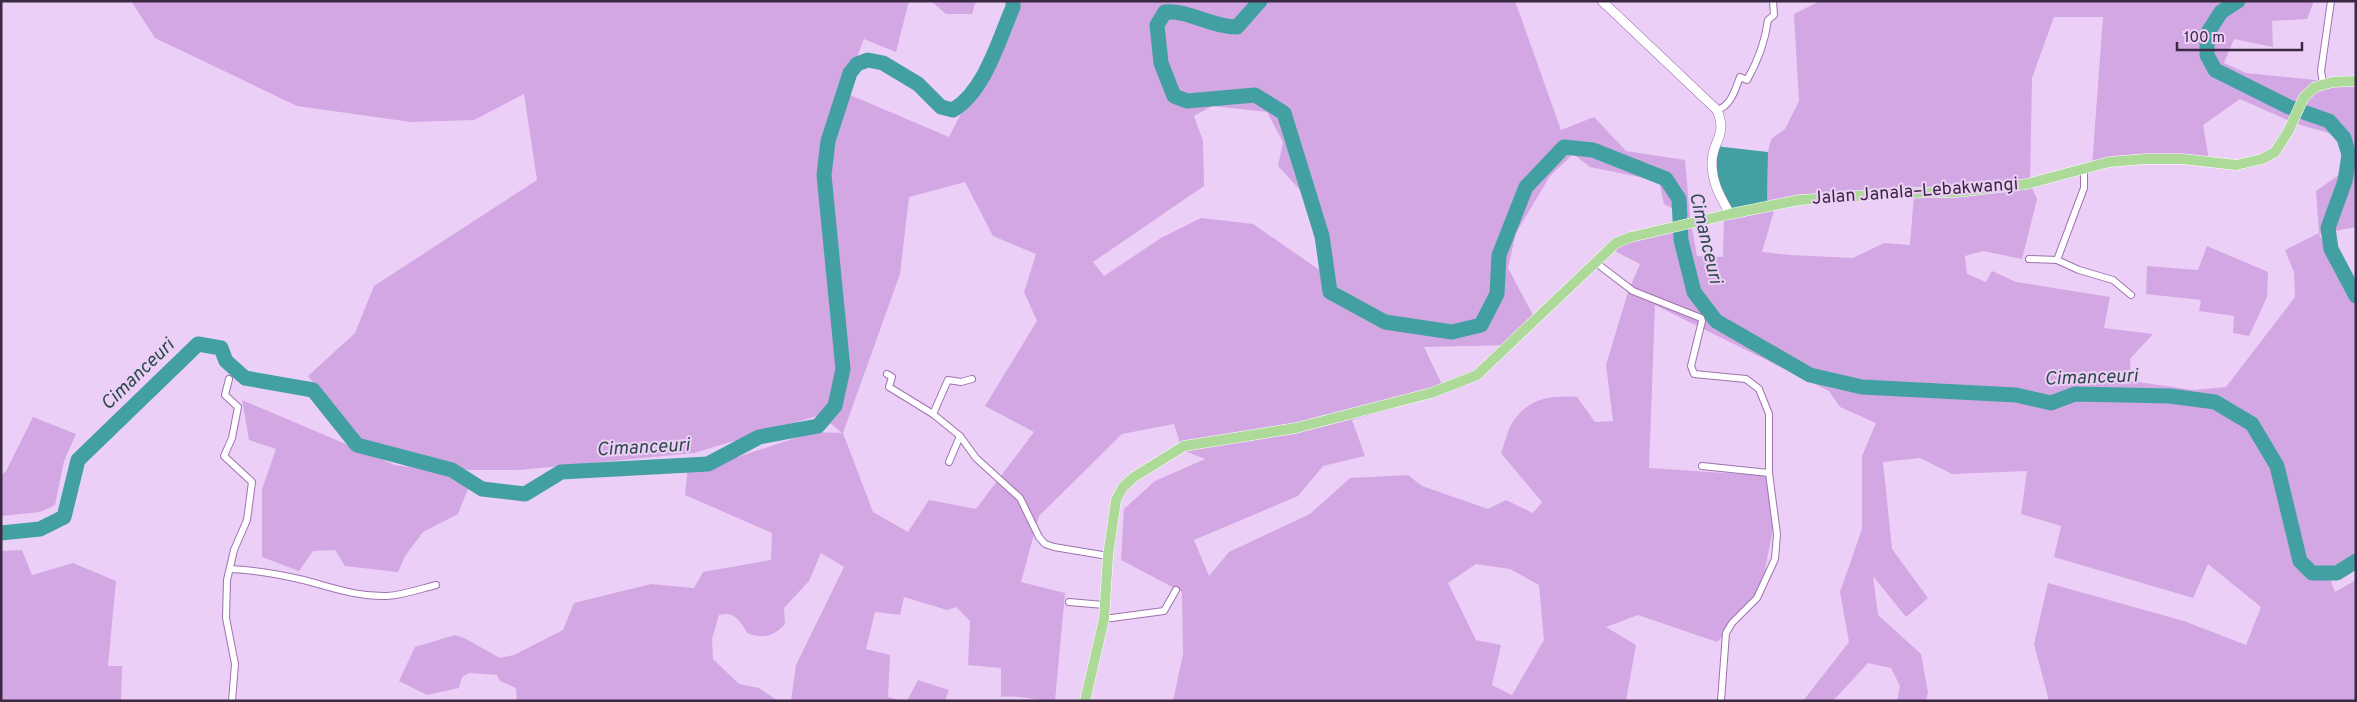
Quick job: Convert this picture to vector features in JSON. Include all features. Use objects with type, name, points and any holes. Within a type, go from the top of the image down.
[{"type":"main road","points":[[2323,84],[2356,81]]},
{"type":"main road","name":"Jalan Janala–Lebakwangi","points":[[1595,262],[1616,244],[1694,222],[1799,200],[1902,193],[1958,192],[2027,184],[2109,162],[2145,159],[2183,159],[2236,165],[2262,159],[2276,152],[2294,121],[2304,96],[2315,87],[2323,84]]},
{"type":"main road","points":[[1085,701],[1104,618],[1108,556],[1116,500],[1123,487],[1134,477],[1184,446],[1296,428],[1458,383],[1477,375],[1595,262]]},
{"type":"street","points":[[1602,1],[1717,110],[1721,120],[1722,133],[1712,160],[1714,186],[1730,214]]},
{"type":"street","points":[[1717,110],[1724,108],[1732,98],[1740,77],[1747,80],[1758,62],[1766,36],[1768,20],[1774,15],[1773,1]]},
{"type":"street","points":[[2323,84],[2321,71],[2331,1]]},
{"type":"street","points":[[2057,260],[2084,188],[2084,168]]},
{"type":"street","points":[[2029,259],[2057,260],[2079,270],[2113,280],[2131,295]]},
{"type":"street","points":[[1595,262],[1633,292],[1701,318],[1702,322],[1691,366],[1694,374],[1746,380],[1759,389],[1769,414],[1769,473],[1777,534],[1775,559],[1757,598],[1732,623],[1726,632],[1720,701]]},
{"type":"street","points":[[887,374],[892,377],[889,387],[933,414],[960,436],[976,458],[1020,498],[1045,544],[1108,556]]},
{"type":"street","points":[[229,379],[225,395],[238,408],[232,438],[224,456],[252,482],[246,520],[234,550],[227,580],[226,618],[235,664],[232,701]]},
{"type":"street","points":[[933,414],[948,380],[961,382],[972,379]]},
{"type":"street","points":[[949,462],[960,436]]},
{"type":"street","points":[[1702,466],[1769,473]]},
{"type":"street","points":[[230,569],[254,570],[299,579],[337,591],[370,595],[388,596],[436,585]]},
{"type":"street","points":[[1104,618],[1164,611],[1176,590]]},
{"type":"street","points":[[1069,602],[1104,605]]},
{"type":"shaded area","points":[[131,1],[909,1],[896,52],[864,39],[843,92],[949,137],[1016,6],[1015,1],[1515,1],[1561,130],[1594,117],[1626,151],[1685,160],[1690,217],[1697,256],[1723,257],[1724,215],[1767,204],[1768,152],[1771,139],[1785,129],[1799,101],[1794,14],[1820,1],[2314,1],[2307,19],[2272,21],[2273,47],[2234,39],[2224,63],[2246,73],[2315,80],[2356,79],[2356,227],[2319,234],[2349,290],[2356,297],[2356,554],[2327,571],[2335,592],[2356,580],[2356,701],[2049,701],[2034,644],[2048,583],[2184,621],[2246,645],[2261,607],[2208,564],[2193,598],[2054,557],[2061,526],[2021,514],[2027,471],[1952,474],[1920,458],[1883,462],[1892,549],[1928,598],[1906,617],[1873,576],[1878,615],[1921,654],[1928,692],[1926,701],[1897,701],[1900,686],[1891,668],[1868,663],[1833,701],[1803,701],[1849,642],[1840,592],[1862,529],[1862,456],[1876,423],[1840,407],[1829,391],[1655,305],[1649,468],[1771,476],[1774,523],[1760,596],[1717,642],[1638,615],[1606,627],[1636,645],[1626,701],[1173,701],[1183,654],[1182,592],[1121,560],[1124,509],[1155,481],[1205,459],[1182,450],[1174,424],[1122,434],[1039,516],[1021,582],[1065,593],[1055,701],[1001,697],[1001,668],[968,665],[970,621],[956,607],[947,610],[904,597],[900,615],[875,612],[866,649],[890,655],[888,697],[902,701],[791,701],[796,665],[844,567],[821,553],[809,581],[784,608],[785,624],[776,632],[768,636],[747,633],[736,618],[729,614],[724,614],[719,615],[712,639],[713,659],[739,684],[759,688],[778,701],[517,701],[516,688],[500,681],[497,675],[469,673],[462,677],[459,688],[427,695],[399,681],[415,647],[455,635],[500,658],[514,655],[563,630],[574,603],[651,584],[694,588],[703,572],[771,560],[772,533],[685,495],[688,465],[716,464],[814,432],[842,433],[820,415],[694,453],[519,470],[467,470],[359,438],[308,376],[355,333],[374,286],[537,180],[524,94],[474,120],[411,122],[297,106],[155,38]],"holes":[[[2054,17],[2103,17],[2092,167],[2175,161],[2210,165],[2203,125],[2240,99],[2294,123],[2343,137],[2343,172],[2316,191],[2319,233],[2285,250],[2294,272],[2295,297],[2226,387],[2194,390],[2131,381],[2130,359],[2153,334],[2104,328],[2110,297],[2016,282],[1992,271],[1986,282],[1967,274],[1965,256],[1983,251],[2022,259],[2037,199],[2030,184],[2032,78]],[[1212,106],[1267,112],[1283,142],[1278,166],[1324,216],[1334,280],[1253,224],[1201,218],[1161,238],[1104,276],[1093,262],[1204,186],[1203,141],[1194,116]],[[1573,154],[1590,167],[1659,181],[1664,204],[1689,217],[1609,248],[1640,264],[1628,292],[1606,365],[1613,421],[1595,422],[1577,397],[1551,397],[1528,406],[1512,423],[1501,453],[1542,502],[1533,513],[1506,500],[1488,509],[1422,486],[1408,475],[1350,478],[1310,514],[1229,552],[1209,576],[1194,540],[1298,496],[1323,466],[1365,456],[1352,420],[1446,393],[1424,347],[1512,345],[1534,317],[1508,268],[1516,233],[1550,176]],[[965,182],[993,236],[1036,254],[1024,292],[1037,321],[985,406],[1034,432],[976,509],[929,500],[908,532],[873,512],[843,433],[900,274],[909,197]],[[1914,194],[1910,245],[1884,243],[1853,258],[1762,252],[1776,204]],[[1476,564],[1510,569],[1539,585],[1544,640],[1512,695],[1492,685],[1501,645],[1476,640],[1448,583]]]},
{"type":"shaded area","points":[[931,1],[976,1],[972,14],[946,14]]},
{"type":"shaded area","points":[[1715,146],[1768,152],[1767,205],[1733,211],[1715,190]]},
{"type":"shaded area","points":[[2207,246],[2268,272],[2267,297],[2249,336],[2233,333],[2234,316],[2199,311],[2201,300],[2146,294],[2147,266],[2198,270]]},
{"type":"shaded area","points":[[242,400],[395,465],[434,470],[469,486],[458,514],[423,532],[405,556],[398,572],[345,566],[335,550],[313,551],[299,571],[262,557],[262,489],[276,449],[249,440]]},
{"type":"shaded area","points":[[33,417],[76,434],[64,461],[55,505],[40,512],[1,516],[1,476],[6,471]]},
{"type":"shaded area","points":[[22,550],[32,575],[73,563],[116,581],[108,666],[122,666],[121,701],[1,701],[1,551]]},
{"type":"shaded area","points":[[918,680],[949,690],[945,701],[907,701]]},
{"type":"waterway","name":"Cimanceuri","points":[[1,533],[40,529],[64,517],[78,460],[198,344],[221,348],[226,361],[245,378],[313,390],[357,445],[452,470],[482,489],[525,494],[561,472],[708,464],[759,437],[818,426],[835,406],[843,369],[824,175],[828,141],[850,73],[857,64],[868,60],[883,63],[918,84],[941,107],[953,110],[974,90],[990,63],[1013,7],[1013,1]]},
{"type":"waterway","name":"Cimanceuri","points":[[1260,1],[1237,27],[1174,12],[1165,12],[1157,25],[1161,63],[1174,96],[1187,101],[1255,95],[1284,113],[1322,236],[1330,292],[1385,322],[1452,332],[1481,325],[1497,294],[1499,255],[1526,187],[1564,147],[1593,150],[1666,179],[1679,199],[1681,240],[1694,292],[1716,321],[1810,375],[1862,387],[2016,395],[2051,403],[2075,394],[2170,396],[2215,402],[2252,424],[2277,466],[2300,561],[2312,573],[2337,573],[2356,561]]},
{"type":"waterway","name":"Cimanceuri","points":[[2238,1],[2221,12],[2207,34],[2207,55],[2215,70],[2289,107],[2329,121],[2344,138],[2349,155],[2345,181],[2328,228],[2331,249],[2356,296]]}]
